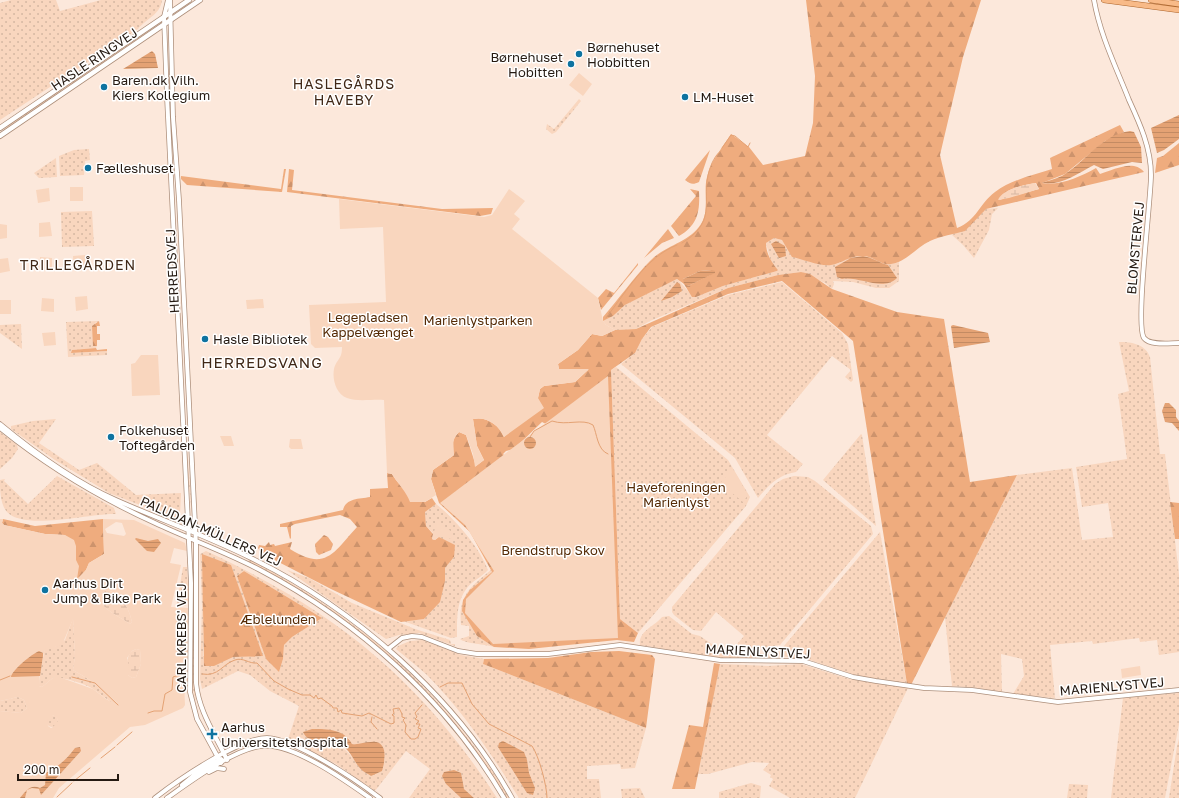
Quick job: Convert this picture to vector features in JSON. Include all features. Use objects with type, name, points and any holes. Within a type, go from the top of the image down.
[{"type":"main road","name":"HASLE RINGVEJ","points":[[0,128],[189,0]]},
{"type":"main road","name":"HASLE RINGVEJ","points":[[0,136],[200,0]]},
{"type":"main road","points":[[1104,0],[1179,10]]},
{"type":"main road","points":[[1151,0],[1179,4]]},
{"type":"street","name":"HERREDSVEJ","points":[[169,0],[174,143],[179,200],[196,541]]},
{"type":"street","name":"HERREDSVEJ","points":[[169,0],[164,17],[164,25],[188,530]]},
{"type":"street","name":"BLOMSTERVEJ","points":[[1094,0],[1102,33],[1140,124],[1149,154],[1151,173],[1141,301],[1142,333],[1146,340],[1152,342],[1179,343]]},
{"type":"street","name":"PALUDAN-MÜLLERS VEJ","points":[[0,424],[55,464],[102,492],[252,558],[295,582],[349,617],[388,649],[445,706],[479,749],[512,798]]},
{"type":"street","name":"PALUDAN-MÜLLERS VEJ","points":[[0,428],[58,470],[93,492],[135,514],[240,560],[278,580],[321,607],[363,637],[402,672],[440,711],[473,752],[504,798]]},
{"type":"street","name":"CARL KREBS' VEJ","points":[[188,530],[192,611],[190,692],[198,719],[220,760]]},
{"type":"street","name":"CARL KREBS' VEJ","points":[[196,541],[197,691],[204,716],[228,760]]},
{"type":"street","name":"MARIENLYSTVEJ","points":[[388,649],[402,638],[417,636],[458,651],[477,654],[548,654],[620,645],[720,660],[802,661],[853,677],[876,682],[924,688],[972,690],[1058,702],[1179,690]]},
{"type":"street","points":[[167,798],[220,760],[225,754],[258,739],[284,741],[321,760],[380,798]]},
{"type":"street","points":[[155,798],[191,772],[220,760],[228,760],[254,748],[263,746],[278,747],[303,757],[374,798]]},
{"type":"street","points":[[178,790],[187,780],[220,760]]},
{"type":"street","points":[[193,780],[217,768],[224,769]]},
{"type":"street","points":[[348,782],[370,798]]},
{"type":"green space","points":[[11,0],[56,0],[60,11],[101,0],[162,0],[156,13],[138,29],[0,120],[0,3]]},
{"type":"green space","points":[[806,0],[981,0],[963,57],[940,155],[957,228],[969,221],[985,202],[1001,188],[1022,178],[1052,169],[1050,158],[1120,125],[1124,132],[1105,141],[1065,174],[1042,183],[1049,184],[1063,182],[1083,175],[1096,168],[1100,174],[1117,168],[1129,166],[1140,168],[1144,172],[986,209],[965,231],[943,236],[930,241],[902,260],[891,264],[884,264],[867,256],[859,256],[831,265],[817,264],[792,257],[782,240],[774,238],[766,243],[766,247],[769,257],[778,270],[777,271],[723,286],[696,297],[692,297],[684,284],[677,279],[625,305],[613,316],[603,321],[603,317],[650,261],[663,251],[690,236],[701,224],[704,219],[706,207],[706,183],[709,171],[714,160],[731,134],[749,147],[763,165],[805,156],[813,123],[815,76]],"holes":[[[1036,183],[1039,189],[999,200],[1010,190]],[[711,270],[710,275],[688,286],[683,279],[700,271]]]},
{"type":"green space","points":[[159,23],[135,42],[0,133],[14,121]]},
{"type":"green space","points":[[579,73],[592,84],[583,96],[569,85]]},
{"type":"green space","points":[[579,99],[581,101],[556,132],[552,134],[546,129],[547,124],[554,129]]},
{"type":"green space","points":[[1179,143],[1179,165],[1155,173],[1157,158],[1163,156]]},
{"type":"green space","points":[[89,149],[90,160],[85,161],[84,175],[60,176],[59,156],[74,150]]},
{"type":"green space","points":[[710,150],[699,182],[692,184],[685,180]]},
{"type":"green space","points":[[56,158],[57,177],[39,178],[34,173]]},
{"type":"green space","points":[[284,169],[286,169],[282,192],[187,185],[181,179],[181,176],[281,189]]},
{"type":"green space","points":[[289,169],[294,170],[292,190],[442,209],[493,208],[491,214],[480,216],[287,192]]},
{"type":"green space","points":[[1035,183],[1039,189],[998,200],[1000,196],[1009,190]]},
{"type":"green space","points":[[70,187],[83,187],[83,201],[70,201]]},
{"type":"green space","points":[[49,188],[50,201],[38,203],[36,190]]},
{"type":"green space","name":"Marienlystparken","points":[[509,189],[525,201],[514,214],[520,219],[512,229],[598,298],[603,321],[606,325],[615,330],[602,336],[592,334],[578,350],[558,364],[559,369],[589,369],[575,382],[544,386],[540,389],[538,398],[544,408],[504,437],[496,425],[492,422],[478,418],[473,419],[477,446],[484,460],[475,467],[473,454],[466,435],[459,432],[454,440],[454,455],[433,470],[431,479],[436,495],[425,502],[410,502],[392,474],[387,473],[384,400],[355,400],[343,396],[334,382],[334,369],[340,357],[342,347],[315,348],[311,344],[309,305],[386,302],[383,227],[340,229],[339,199],[484,217],[492,215]]},
{"type":"green space","points":[[690,189],[699,191],[698,211],[694,222],[679,236],[671,226],[696,196]]},
{"type":"green space","points":[[998,208],[992,214],[989,230],[974,258],[952,235],[958,231],[961,232],[985,209]]},
{"type":"green space","points":[[92,211],[94,246],[62,247],[61,212]]},
{"type":"green space","points":[[50,222],[52,236],[39,237],[39,223]]},
{"type":"green space","points":[[0,224],[7,225],[7,238],[0,239]]},
{"type":"green space","points":[[668,229],[674,238],[662,243],[644,258]]},
{"type":"green space","points":[[774,238],[782,240],[787,247],[830,265],[860,256],[874,258],[888,264],[899,262],[899,281],[889,288],[876,288],[853,282],[833,281],[834,284],[832,289],[825,283],[801,272],[778,275],[728,288],[650,321],[636,329],[615,330],[606,325],[603,321],[613,316],[625,305],[677,279],[696,297],[723,286],[777,271],[778,270],[771,262],[766,243]]},
{"type":"green space","points":[[85,255],[87,268],[74,270],[73,256]]},
{"type":"green space","points":[[40,257],[52,258],[52,271],[40,270]]},
{"type":"green space","points":[[8,258],[10,271],[0,273],[0,259]]},
{"type":"green space","points":[[638,263],[638,265],[601,310],[598,298],[606,289],[614,293]]},
{"type":"green space","name":"Brendstrup Skov","points":[[801,272],[810,274],[832,289],[897,312],[944,319],[970,482],[1017,475],[911,685],[907,684],[853,341],[782,281],[728,294],[651,327],[642,339],[635,353],[611,370],[620,619],[638,633],[634,642],[617,640],[529,649],[494,647],[477,636],[462,611],[463,600],[470,590],[492,572],[470,532],[439,503],[431,479],[433,470],[454,455],[453,443],[459,432],[466,435],[476,466],[484,460],[477,446],[473,419],[478,418],[492,422],[496,425],[504,437],[538,398],[540,389],[544,386],[575,382],[588,370],[559,369],[558,364],[578,350],[592,334],[602,336],[615,330],[636,329],[728,288],[778,275]],"holes":[[[542,422],[548,425],[509,460],[503,454],[506,451],[514,449]]]},
{"type":"green space","points":[[782,282],[842,333],[848,344],[853,380],[851,382],[845,377],[851,370],[832,356],[767,435],[803,464],[796,472],[784,475],[775,481],[766,488],[758,498],[735,458],[621,364],[635,353],[642,339],[652,327],[728,295]]},
{"type":"green space","points":[[87,296],[88,309],[76,311],[75,297]]},
{"type":"green space","points":[[42,298],[54,299],[54,312],[41,311]]},
{"type":"green space","points":[[263,299],[264,308],[247,309],[246,300]]},
{"type":"green space","points":[[0,300],[11,300],[11,314],[0,314]]},
{"type":"green space","points":[[99,321],[95,323],[93,346],[97,346],[96,348],[72,350],[72,353],[107,351],[107,355],[68,357],[66,322]]},
{"type":"green space","points":[[99,321],[100,326],[97,326],[97,334],[100,334],[100,340],[97,340],[97,346],[93,346],[92,326]]},
{"type":"green space","points":[[21,324],[22,349],[0,333],[0,325]]},
{"type":"green space","points":[[55,332],[56,345],[44,346],[42,333]]},
{"type":"green space","points":[[1119,342],[1138,345],[1145,349],[1150,357],[1160,454],[1165,454],[1179,575],[1179,652],[1159,655],[1157,640],[1140,642],[1139,638],[1093,644],[1092,641],[1050,645],[1055,698],[1013,694],[1024,676],[1022,659],[1001,654],[1002,692],[952,686],[945,617],[1017,475],[1072,468],[1082,540],[1113,537],[1108,503],[1082,507],[1076,467],[1127,459],[1118,394],[1129,391]]},
{"type":"green space","points":[[96,348],[97,350],[107,349],[107,351],[71,353],[72,350]]},
{"type":"green space","points":[[141,355],[158,355],[160,395],[132,396],[131,364],[135,363]]},
{"type":"green space","name":"Haveforeningen Marienlyst","points":[[616,367],[728,460],[750,497],[746,506],[638,633],[620,619],[611,370]]},
{"type":"green space","points":[[608,376],[618,638],[493,644],[465,613],[466,599],[494,571],[465,525],[440,503]]},
{"type":"green space","points":[[184,415],[193,523],[186,458]]},
{"type":"green space","points":[[56,419],[39,443],[79,470],[97,463],[136,495],[181,493],[180,514],[176,518],[171,517],[109,493],[55,460],[11,429],[11,426],[33,421]]},
{"type":"green space","points":[[0,432],[17,445],[18,449],[12,458],[0,469]]},
{"type":"green space","points":[[861,434],[862,435],[876,526],[823,480]]},
{"type":"green space","points":[[220,436],[231,436],[234,446],[224,446]]},
{"type":"green space","points":[[290,439],[301,439],[303,449],[291,449],[289,447]]},
{"type":"green space","points":[[733,469],[748,495],[743,502],[720,483]]},
{"type":"green space","points":[[387,473],[392,474],[402,487],[410,494],[425,502],[432,498],[436,504],[425,512],[426,526],[433,534],[432,539],[435,540],[439,537],[455,545],[454,557],[445,568],[445,581],[440,602],[424,619],[401,622],[331,589],[261,553],[258,548],[259,545],[265,546],[269,542],[270,545],[274,544],[275,546],[292,542],[290,549],[302,556],[312,559],[321,559],[328,556],[342,544],[357,527],[350,519],[340,515],[295,524],[291,526],[290,539],[287,527],[280,527],[280,524],[343,510],[350,501],[370,497],[370,489],[388,488]]},
{"type":"green space","points":[[57,476],[114,508],[116,514],[43,521],[16,518],[7,512],[3,505],[1,496],[0,480],[5,479],[4,481],[28,504]]},
{"type":"green space","points":[[794,476],[808,477],[815,481],[871,526],[873,534],[780,645],[736,651],[733,649],[744,636],[716,612],[701,631],[693,630],[674,615],[672,612],[672,607],[775,484],[783,479]]},
{"type":"green space","points":[[1170,502],[1179,503],[1179,539],[1175,539]]},
{"type":"green space","points":[[436,504],[466,534],[484,561],[488,570],[474,581],[463,593],[458,611],[457,637],[451,638],[403,621],[424,619],[445,581],[445,568],[454,557],[442,539],[439,537],[434,540],[432,539],[433,533],[426,526],[425,512]]},
{"type":"green space","points":[[0,519],[3,519],[2,523],[4,525],[45,534],[65,535],[74,540],[76,546],[76,560],[79,566],[77,579],[86,570],[89,563],[104,554],[103,519],[134,520],[185,543],[187,551],[174,548],[170,563],[181,565],[171,607],[189,608],[187,646],[189,647],[186,661],[184,691],[185,705],[183,708],[145,725],[130,727],[59,788],[53,798],[0,798],[0,711],[21,713],[27,708],[24,700],[18,697],[0,701]],"holes":[[[116,522],[122,523],[126,534],[124,536],[107,533],[105,529]],[[107,590],[121,598],[129,612],[132,622],[130,624],[111,612],[101,603],[103,592]],[[73,619],[75,656],[73,670],[95,683],[117,703],[117,705],[93,689],[59,677],[54,677],[42,687],[39,686],[39,667],[46,647],[62,645]],[[136,649],[140,650],[141,664],[136,677],[132,678],[128,675],[129,667],[127,658],[132,651]],[[53,715],[58,721],[53,727],[51,728],[48,726],[47,719]]]},
{"type":"green space","points":[[3,519],[35,526],[103,519],[104,554],[89,563],[86,570],[77,580],[76,560],[65,535],[45,534],[4,525],[2,523]]},
{"type":"green space","points":[[437,521],[452,532],[451,539],[439,536],[434,540],[432,539]]},
{"type":"green space","points":[[880,532],[907,684],[861,677],[810,660],[780,656],[779,653],[784,646]]},
{"type":"green space","points":[[324,535],[328,537],[333,544],[331,550],[319,555],[316,552],[315,544]]},
{"type":"green space","points":[[191,548],[195,606],[194,677],[196,703],[191,680],[193,611]]},
{"type":"green space","points":[[206,551],[252,574],[295,598],[334,624],[371,652],[405,683],[437,717],[467,755],[497,798],[474,798],[464,789],[461,779],[446,784],[461,798],[409,798],[430,769],[406,751],[375,791],[336,764],[288,739],[299,706],[270,691],[250,675],[238,671],[202,689],[200,679],[202,606],[200,554]],"holes":[[[203,555],[263,656],[203,656]],[[244,571],[322,618],[292,637],[284,645],[283,659],[279,672],[266,659],[237,576]],[[348,737],[352,744],[379,744],[382,746],[385,760],[371,776],[362,769],[347,751],[337,744]]]},
{"type":"green space","points":[[202,554],[231,565],[263,656],[233,657],[214,666],[204,666]]},
{"type":"green space","points":[[249,559],[290,582],[328,607],[363,632],[396,660],[427,690],[456,723],[510,798],[506,798],[481,761],[454,726],[425,693],[393,662],[360,633],[324,607],[287,583],[248,562]]},
{"type":"green space","points":[[183,567],[187,567],[189,602],[185,606],[178,605],[177,603]]},
{"type":"green space","points":[[287,570],[309,578],[352,603],[415,629],[450,640],[451,644],[455,644],[455,646],[419,633],[399,635],[386,639]]},
{"type":"green space","points":[[491,570],[492,572],[470,591],[464,599],[471,587]]},
{"type":"green space","name":"Æblelunden","points":[[244,571],[322,618],[292,637],[284,645],[283,659],[279,672],[266,659],[237,576]]},
{"type":"green space","points":[[107,590],[117,595],[124,602],[131,617],[132,622],[130,624],[111,612],[101,603],[103,592]]},
{"type":"green space","points":[[463,601],[477,636],[494,647],[467,642],[460,639],[469,636],[469,626],[461,625],[461,607]]},
{"type":"green space","points":[[669,616],[692,634],[700,636],[728,655],[746,656],[760,653],[774,655],[770,658],[722,658],[640,645],[640,640],[644,632],[662,617]]},
{"type":"green space","points":[[73,618],[75,656],[73,670],[95,683],[117,703],[117,705],[93,689],[69,680],[54,677],[42,687],[39,686],[40,671],[45,647],[55,647],[65,640]]},
{"type":"green space","points":[[422,640],[461,655],[484,659],[483,664],[646,728],[635,768],[621,769],[620,764],[587,766],[587,779],[599,779],[601,798],[519,798],[488,750],[453,703],[427,675],[396,649],[398,646],[410,641]]},
{"type":"green space","points":[[136,649],[140,650],[141,664],[136,677],[132,678],[128,675],[128,657],[132,651]]},
{"type":"green space","points":[[619,651],[652,655],[655,659],[646,728],[483,664],[484,659],[548,658],[591,652]]},
{"type":"green space","points":[[714,663],[720,664],[695,789],[672,789],[689,725],[703,727]]},
{"type":"green space","points":[[720,664],[768,666],[801,664],[849,679],[908,688],[855,798],[790,798],[769,786],[773,779],[770,777],[771,775],[763,770],[769,763],[752,762],[708,774],[697,774]]},
{"type":"green space","points":[[1140,666],[1141,675],[1122,678],[1121,669]]},
{"type":"green space","points":[[1179,693],[1179,724],[1165,798],[1111,798],[1123,698]]},
{"type":"green space","points":[[18,697],[24,700],[27,708],[21,713],[0,711],[0,701]]},
{"type":"green space","points":[[52,715],[56,717],[58,721],[56,725],[52,727],[48,725],[46,721],[48,717]]},
{"type":"green space","points":[[1179,739],[1179,798],[1169,798],[1177,746]]},
{"type":"green space","points":[[751,783],[761,786],[760,798],[719,798],[719,792]]},
{"type":"green space","points":[[1069,784],[1088,785],[1087,798],[1067,798]]},
{"type":"green space","points":[[640,788],[645,798],[622,798],[621,789]]},
{"type":"shaded area","points":[[152,51],[155,54],[158,68],[123,69]]},
{"type":"shaded area","points":[[1179,115],[1179,139],[1164,150],[1157,153],[1151,128]]},
{"type":"shaded area","points":[[1130,131],[1134,132],[1141,147],[1142,163],[1132,162],[1103,169],[1094,165],[1062,181],[1056,183],[1042,183],[1065,174],[1111,137]]},
{"type":"shaded area","points":[[776,241],[785,246],[786,256],[779,258],[771,244]]},
{"type":"shaded area","points":[[863,256],[888,265],[897,278],[885,284],[878,284],[837,277],[835,267],[851,258]]},
{"type":"shaded area","points":[[700,271],[715,271],[715,273],[688,286],[684,284],[683,279]]},
{"type":"shaded area","points":[[677,282],[680,284],[682,291],[661,301]]},
{"type":"shaded area","points":[[953,325],[988,333],[990,342],[954,348],[951,326]]},
{"type":"shaded area","points":[[1165,403],[1169,403],[1176,410],[1176,417],[1179,421],[1179,431],[1172,423],[1165,422],[1162,411]]},
{"type":"shaded area","points":[[528,437],[532,437],[536,443],[532,449],[528,449],[524,445],[524,441]]},
{"type":"shaded area","points":[[135,539],[148,541],[158,539],[161,543],[154,552],[147,551]]},
{"type":"shaded area","points":[[39,651],[43,653],[40,676],[11,677],[18,666]]},
{"type":"shaded area","points":[[312,729],[335,731],[345,735],[352,744],[377,742],[381,744],[385,757],[382,771],[371,776],[360,768],[346,748],[333,743],[318,742],[309,739],[303,732]]},
{"type":"shaded area","points":[[503,741],[524,752],[529,773],[535,788],[533,795],[527,793],[498,747],[499,743]]},
{"type":"shaded area","points":[[80,747],[81,751],[41,795],[39,789],[32,788],[27,790],[34,787],[40,788],[45,785],[46,773],[55,768],[69,756],[75,748]]},
{"type":"shaded area","points":[[454,770],[461,773],[464,789],[474,798],[461,798],[446,784],[442,776],[444,772]]},
{"type":"shaded area","points":[[27,790],[25,798],[20,798],[24,793]]},
{"type":"waterway","points":[[722,148],[731,135],[735,136],[748,147],[750,143]]},
{"type":"waterway","points":[[682,243],[694,234],[701,225],[705,216],[708,175],[712,163],[721,151]]},
{"type":"waterway","points":[[606,318],[637,276],[656,258],[677,245]]},
{"type":"waterway","points":[[530,437],[534,431],[552,421],[563,423],[589,423],[593,425],[599,445],[604,452],[608,454]]},
{"type":"waterway","points":[[202,674],[212,674],[238,659],[251,663],[257,663],[274,681],[302,695],[310,695],[314,698],[316,695],[318,699],[321,698],[333,708],[337,708],[338,712],[341,710],[342,713],[362,716],[369,713],[391,724],[394,723],[394,716],[392,715],[394,713],[393,709],[399,708],[402,717],[405,718],[403,720],[406,725],[405,732],[411,739],[418,737],[421,729],[418,728],[420,724],[416,724],[419,721],[415,719],[417,717],[415,713],[422,705]]},
{"type":"waterway","points":[[148,713],[162,711],[165,694],[172,690],[173,677],[183,674]]},
{"type":"waterway","points":[[0,680],[10,676]]},
{"type":"waterway","points":[[72,677],[95,683],[118,705]]},
{"type":"waterway","points":[[440,687],[448,683],[462,683],[472,704],[489,724],[532,746],[542,771],[546,786],[547,798]]},
{"type":"waterway","points":[[372,717],[371,722],[377,729]]},
{"type":"waterway","points":[[117,745],[132,732]]},
{"type":"waterway","points":[[101,758],[115,747]]},
{"type":"waterway","points":[[74,781],[90,768]]},
{"type":"waterway","points":[[57,797],[72,783]]},
{"type":"place","name":"Børnehuset Hobbitten","points":[[579,54]]},
{"type":"place","name":"Børnehuset Hobitten","points":[[571,64]]},
{"type":"place","name":"Baren.dk Vilh. Kiers Kollegium","points":[[104,87]]},
{"type":"place","name":"LM-Huset","points":[[685,97]]},
{"type":"place","name":"Fælleshuset","points":[[88,168]]},
{"type":"place","name":"Hasle Bibliotek","points":[[205,339]]},
{"type":"place","name":"Folkehuset Toftegården","points":[[111,437]]},
{"type":"place","name":"Aarhus Dirt Jump & Bike Park","points":[[45,590]]},
{"type":"place","name":"Aarhus Universitetshospital","points":[[212,734]]},
{"type":"district","name":"HASLEGÅRDS HAVEBY","points":[[344,92]]},
{"type":"district","name":"TRILLEGÅRDEN","points":[[78,264]]},
{"type":"district","name":"HERREDSVANG","points":[[262,362]]},
{"type":"park label","name":"Legepladsen Kappelvænget","points":[[368,324]]}]
